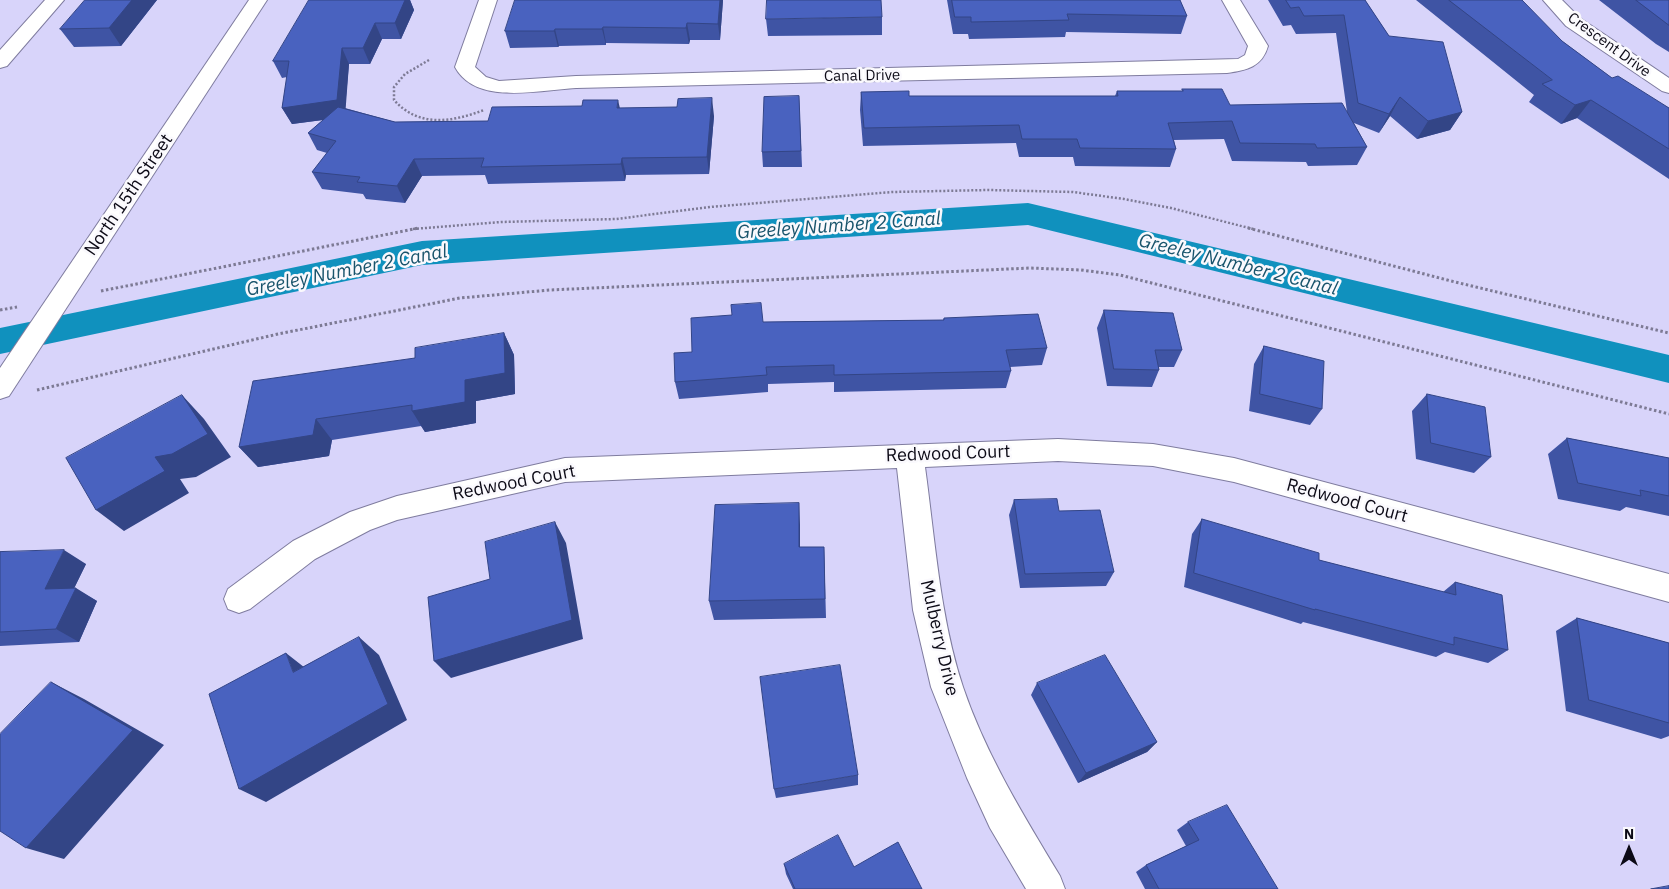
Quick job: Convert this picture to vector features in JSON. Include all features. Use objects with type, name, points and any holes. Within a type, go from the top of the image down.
[{"type":"street","points":[[0,62],[55,0]]},
{"type":"street","name":"North 15th Street","points":[[2,387],[258,0]]},
{"type":"street","name":"Canal Drive","points":[[488,0],[465,67],[469,76],[473,79],[489,85],[499,86],[576,82],[1227,67],[1252,60],[1256,56],[1258,46],[1231,0]]},
{"type":"street","name":"Crescent Drive","points":[[1552,0],[1573,22],[1669,87]]},
{"type":"street","name":"Redwood Court","points":[[239,600],[304,550],[360,521],[397,508],[532,476],[565,470],[1058,450],[1153,455],[1234,470],[1669,588]]},
{"type":"street","name":"Mulberry Drive","points":[[909,455],[929,610],[948,687],[980,766],[999,806],[1047,889]]},
{"type":"path","points":[[429,60],[414,66],[401,77],[394,89],[394,101],[402,111],[416,118],[435,121],[456,120],[477,114],[488,108]]},
{"type":"path","points":[[58,301],[420,228],[501,222],[616,219],[710,206],[892,192],[988,190],[1073,192],[1171,208],[1446,279],[1669,333]]},
{"type":"path","points":[[28,392],[278,334],[460,298],[550,290],[1030,268],[1081,270],[1120,276],[1669,414]]},
{"type":"building","points":[[85,0],[132,0],[109,28],[60,29]]},
{"type":"building","points":[[309,0],[405,0],[395,23],[375,23],[363,48],[342,48],[337,100],[282,108],[289,61],[273,61]]},
{"type":"building","points":[[515,0],[720,0],[718,24],[687,23],[686,28],[603,27],[602,29],[555,29],[554,31],[505,31]]},
{"type":"building","points":[[767,0],[881,0],[882,17],[766,19]]},
{"type":"building","points":[[952,0],[1180,0],[1187,16],[1067,14],[1069,20],[971,22],[971,17],[955,17]]},
{"type":"building","points":[[1286,0],[1365,0],[1389,36],[1443,42],[1462,112],[1428,121],[1400,97],[1389,114],[1358,103],[1344,15],[1304,16],[1299,7],[1291,8]]},
{"type":"building","points":[[1449,0],[1522,0],[1562,41],[1612,78],[1618,76],[1669,108],[1669,149],[1591,100],[1575,105],[1542,84],[1552,80]]},
{"type":"building","points":[[1636,0],[1669,0],[1669,25]]},
{"type":"building","points":[[1182,89],[1222,89],[1230,105],[1342,103],[1367,147],[1317,148],[1315,144],[1240,143],[1232,121],[1168,123],[1176,149],[1080,148],[1077,139],[1022,139],[1019,125],[864,128],[861,92],[909,91],[909,96],[1118,96],[1117,91],[1183,91]]},
{"type":"building","points":[[799,96],[801,151],[762,152],[764,97]]},
{"type":"building","points":[[712,98],[707,157],[622,158],[621,164],[481,167],[484,158],[414,159],[397,186],[357,182],[360,177],[312,172],[336,141],[308,133],[338,107],[395,122],[488,121],[492,107],[582,106],[583,100],[618,100],[617,108],[677,107],[678,99]]},
{"type":"building","points":[[761,303],[763,322],[944,320],[944,318],[1038,314],[1047,348],[1006,350],[1011,371],[834,375],[834,365],[766,367],[767,375],[675,382],[674,353],[692,352],[691,318],[732,315],[731,305]]},
{"type":"building","points":[[1104,310],[1173,313],[1182,350],[1155,350],[1159,370],[1114,369]]},
{"type":"building","points":[[504,333],[505,373],[465,380],[465,402],[412,411],[412,405],[316,419],[313,435],[239,447],[253,381],[415,358],[415,348]]},
{"type":"building","points":[[1264,346],[1324,361],[1322,409],[1260,394]]},
{"type":"building","points":[[1427,394],[1485,407],[1491,457],[1431,443]]},
{"type":"building","points":[[182,395],[208,434],[172,454],[155,457],[165,471],[96,510],[66,458]]},
{"type":"building","points":[[1567,438],[1669,458],[1669,496],[1640,490],[1641,496],[1578,483]]},
{"type":"building","points":[[1057,499],[1059,511],[1100,510],[1114,572],[1025,574],[1014,500]]},
{"type":"building","points":[[799,503],[799,547],[824,547],[825,599],[709,601],[715,505]]},
{"type":"building","points":[[1202,519],[1319,553],[1319,560],[1456,595],[1455,582],[1502,595],[1508,650],[1454,637],[1454,645],[1315,610],[1194,573]]},
{"type":"building","points":[[555,522],[572,620],[434,661],[428,597],[490,579],[485,542]]},
{"type":"building","points":[[64,550],[45,589],[76,588],[56,629],[0,632],[0,552]]},
{"type":"building","points":[[1577,618],[1669,643],[1669,723],[1589,700]]},
{"type":"building","points":[[359,637],[388,704],[239,789],[209,694],[286,653],[293,672]]},
{"type":"building","points":[[1105,655],[1157,742],[1086,773],[1037,683]]},
{"type":"building","points":[[840,665],[858,775],[774,789],[760,677]]},
{"type":"building","points":[[51,682],[133,730],[26,848],[0,831],[0,734]]},
{"type":"building","points":[[1227,805],[1278,889],[1159,889],[1146,865],[1199,840],[1188,822]]},
{"type":"building","points":[[838,835],[854,867],[898,842],[922,889],[795,889],[784,864]]},
{"type":"building","points":[[1669,886],[1669,889],[1651,889]]},
{"type":"waterway","name":"Greeley Number 2 Canal","points":[[0,341],[422,253],[1028,214],[1669,369]]}]
